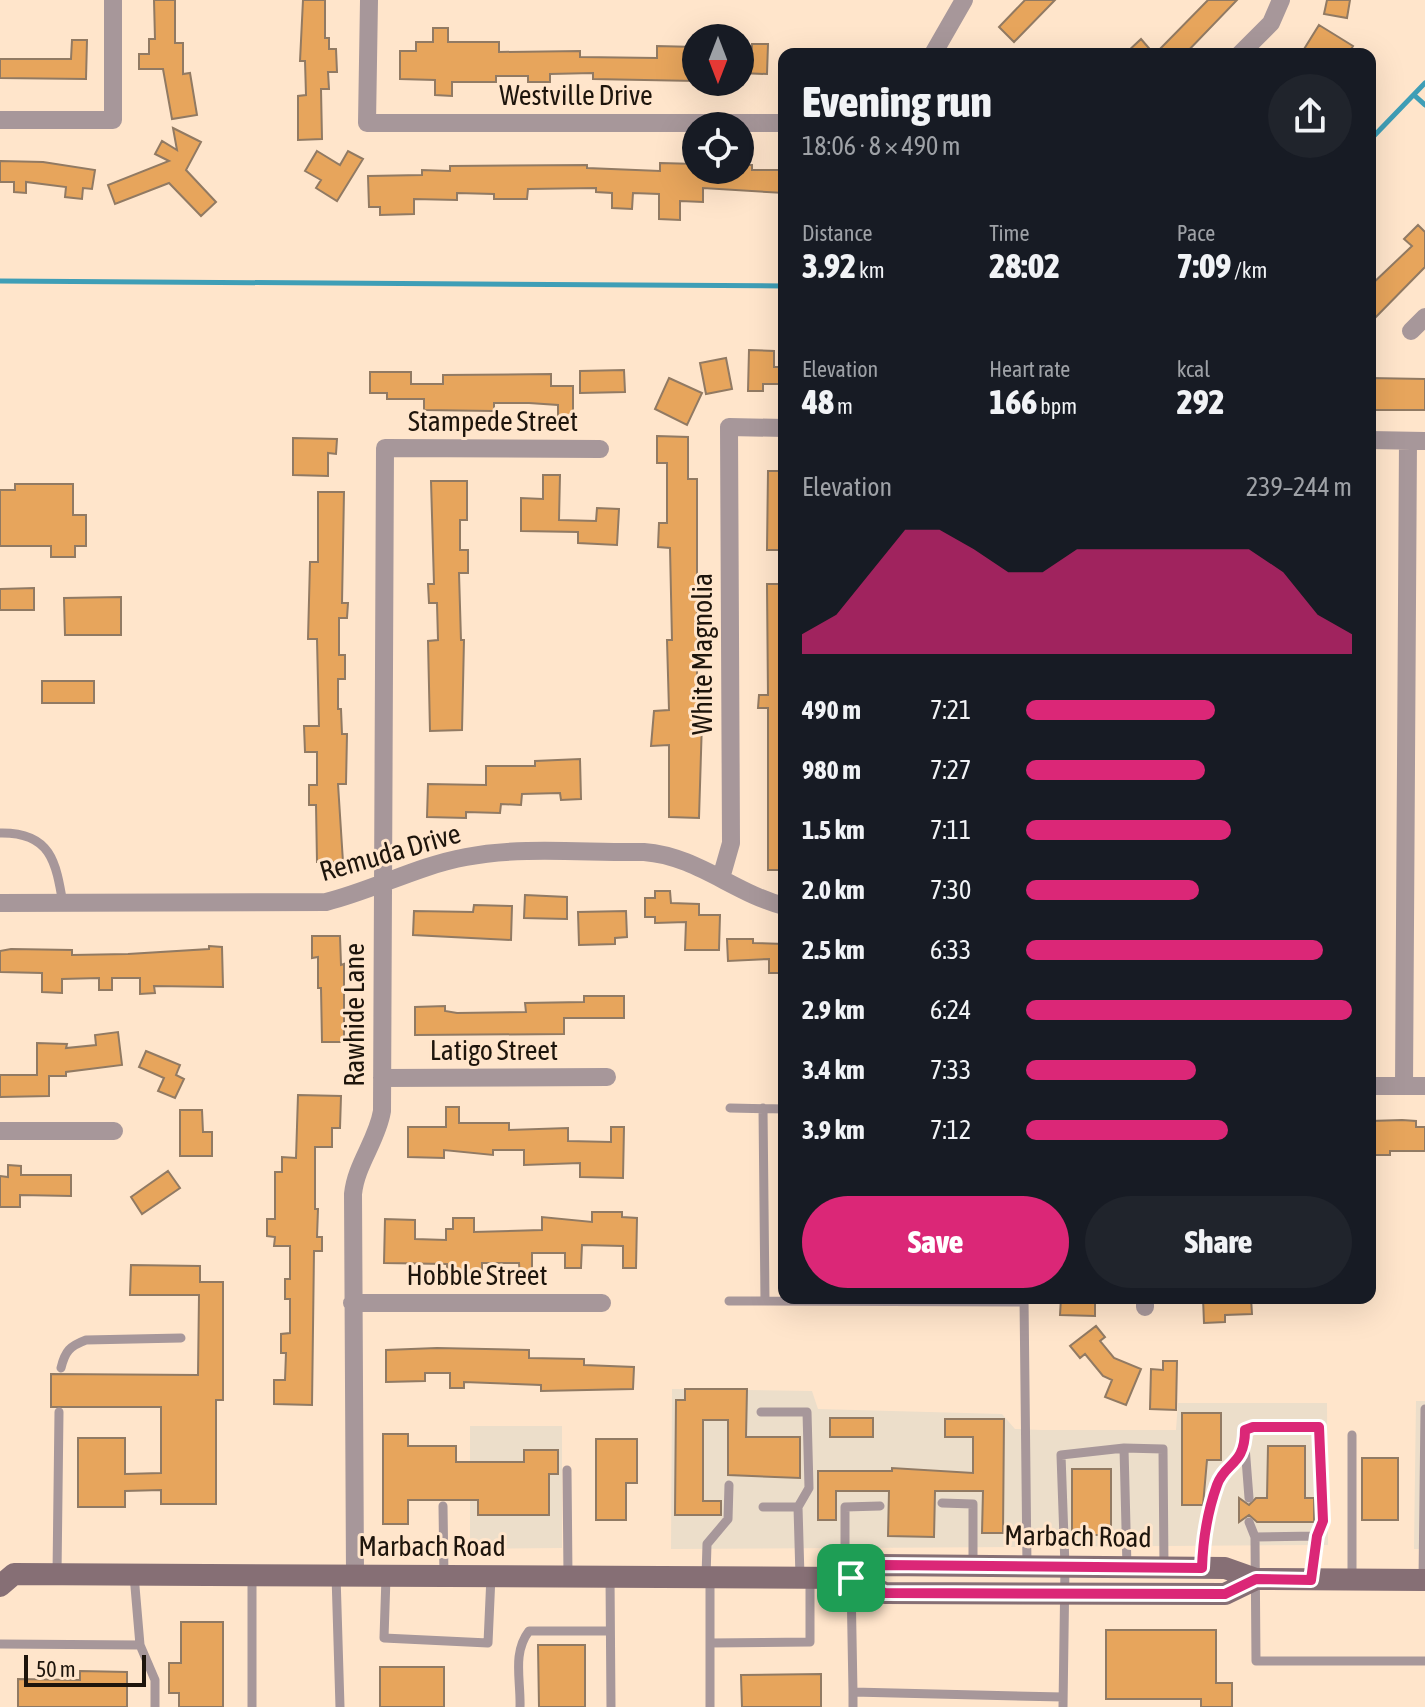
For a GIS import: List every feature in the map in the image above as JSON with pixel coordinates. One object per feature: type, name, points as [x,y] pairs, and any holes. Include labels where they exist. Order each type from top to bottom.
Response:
[{"type":"main road","name":"Marbach Road","points":[[848,1578],[881,1565],[973,1565],[1225,1568],[1256,1579],[1424,1580]]},
{"type":"main road","name":"Marbach Road","points":[[5,1573],[805,1577],[848,1578],[885,1593],[1225,1594],[1256,1579]]},
{"type":"street","points":[[0,120],[113,120],[113,0]]},
{"type":"street","name":"Westville Drive","points":[[369,0],[367,123],[778,123]]},
{"type":"street","points":[[936,48],[964,0]]},
{"type":"street","points":[[1246,48],[1271,23],[1281,0]]},
{"type":"street","points":[[1411,331],[1425,317]]},
{"type":"street","name":"White Magnolia","points":[[721,878],[731,843],[729,427],[778,428]]},
{"type":"street","points":[[1376,440],[1416,441],[1404,1086]]},
{"type":"street","name":"Stampede Street","points":[[385,448],[600,449]]},
{"type":"street","name":"Rawhide Lane","points":[[346,1575],[355,1177],[379,1127],[382,1078],[385,448]]},
{"type":"street","name":"Remuda Drive","points":[[0,903],[326,902],[436,864],[489,853],[666,854],[721,878],[736,888],[778,904]]},
{"type":"street","name":"Latigo Street","points":[[382,1078],[607,1077]]},
{"type":"street","points":[[1376,1086],[1425,1086]]},
{"type":"street","points":[[0,1131],[114,1131]]},
{"type":"street","name":"Hobble Street","points":[[352,1303],[602,1303]]},
{"type":"lane","points":[[0,833],[31,837],[44,846],[53,858],[63,904]]},
{"type":"lane","points":[[730,1108],[778,1109]]},
{"type":"lane","points":[[763,1108],[765,1301]]},
{"type":"lane","points":[[729,1301],[778,1301]]},
{"type":"lane","points":[[1024,1304],[1027,1566]]},
{"type":"lane","points":[[61,1368],[64,1354],[72,1345],[86,1340],[181,1338]]},
{"type":"lane","points":[[1424,1580],[1425,1409]]},
{"type":"lane","points":[[57,1574],[59,1412]]},
{"type":"lane","points":[[710,1643],[810,1642],[798,1507],[809,1488],[807,1412],[761,1412]]},
{"type":"lane","points":[[1249,1498],[1245,1430],[1253,1427],[1319,1427],[1323,1521],[1317,1536],[1311,1580]]},
{"type":"lane","points":[[1352,1435],[1352,1580]]},
{"type":"lane","points":[[1202,1568],[1204,1523],[1217,1482],[1240,1457],[1245,1445]]},
{"type":"lane","points":[[1124,1448],[1127,1567]]},
{"type":"lane","points":[[853,1692],[1063,1702],[1065,1566],[1061,1455],[1124,1448],[1163,1449],[1164,1567]]},
{"type":"lane","points":[[567,1470],[568,1576]]},
{"type":"lane","points":[[710,1707],[707,1544],[728,1519],[729,1485]]},
{"type":"lane","points":[[942,1503],[973,1504],[973,1565]]},
{"type":"lane","points":[[443,1506],[444,1576]]},
{"type":"lane","points":[[853,1707],[845,1507],[880,1506]]},
{"type":"lane","points":[[763,1507],[798,1507]]},
{"type":"lane","points":[[1249,1522],[1255,1537],[1256,1661],[1425,1661]]},
{"type":"lane","points":[[1255,1537],[1317,1536]]},
{"type":"lane","points":[[134,1575],[140,1645],[155,1680],[155,1707]]},
{"type":"lane","points":[[252,1575],[252,1707]]},
{"type":"lane","points":[[340,1707],[346,1575]]},
{"type":"lane","points":[[386,1575],[384,1638],[488,1643],[491,1576]]},
{"type":"lane","points":[[610,1576],[611,1707]]},
{"type":"lane","points":[[520,1707],[519,1653],[521,1642],[529,1631],[610,1631]]},
{"type":"lane","points":[[0,1644],[140,1645]]},
{"type":"shaded area","points":[[672,1389],[812,1391],[818,1409],[1002,1414],[1015,1429],[1041,1430],[1176,1430],[1178,1403],[1327,1403],[1328,1545],[671,1549]]},
{"type":"shaded area","points":[[1416,1401],[1425,1401],[1425,1549],[1414,1549]]},
{"type":"shaded area","points":[[470,1426],[562,1426],[562,1548],[470,1549]]},
{"type":"building","points":[[154,0],[175,0],[175,43],[183,43],[183,74],[190,73],[197,115],[172,119],[163,69],[139,69],[139,54],[149,54],[149,39],[155,39]]},
{"type":"building","points":[[303,0],[325,0],[325,38],[329,38],[329,49],[336,49],[337,72],[328,72],[329,89],[321,89],[322,139],[298,140],[298,96],[306,95],[305,61],[300,61]]},
{"type":"building","points":[[1025,0],[1055,0],[1014,42],[999,27]]},
{"type":"building","points":[[1208,0],[1237,0],[1191,48],[1161,48]]},
{"type":"building","points":[[1327,0],[1350,0],[1347,18],[1324,14]]},
{"type":"building","points":[[1319,25],[1353,46],[1352,48],[1305,48]]},
{"type":"building","points":[[433,28],[448,28],[448,42],[499,42],[499,52],[580,51],[580,57],[657,58],[657,46],[682,47],[682,81],[593,79],[593,73],[550,74],[550,82],[528,82],[528,76],[496,76],[496,82],[452,82],[452,96],[435,95],[435,80],[400,79],[400,51],[416,51],[416,42],[433,42]]},
{"type":"building","points":[[1141,39],[1149,48],[1131,48]]},
{"type":"building","points":[[72,40],[87,40],[86,79],[0,78],[0,59],[71,59]]},
{"type":"building","points":[[754,44],[768,44],[767,74],[754,74]]},
{"type":"building","points":[[173,128],[201,142],[186,170],[216,202],[201,216],[169,183],[115,204],[108,185],[169,161],[155,154],[162,141],[177,150]]},
{"type":"building","points":[[317,151],[340,165],[348,151],[363,159],[337,201],[316,188],[321,180],[305,171]]},
{"type":"building","points":[[0,161],[43,162],[95,170],[92,189],[83,188],[82,199],[65,197],[66,187],[26,182],[26,193],[14,192],[14,182],[0,182]]},
{"type":"building","points":[[660,163],[682,164],[682,184],[754,184],[754,170],[778,170],[778,193],[703,188],[703,202],[680,201],[680,220],[659,219],[659,194],[633,193],[632,209],[612,208],[612,193],[596,192],[596,188],[528,189],[527,199],[494,199],[494,194],[457,193],[457,200],[414,199],[414,214],[380,215],[380,207],[369,207],[368,176],[422,175],[422,170],[450,171],[450,166],[587,165],[587,168],[660,171]]},
{"type":"building","points":[[1418,225],[1425,232],[1425,267],[1376,317],[1376,280],[1412,246],[1404,239]]},
{"type":"building","points":[[749,350],[774,351],[778,384],[763,384],[763,391],[748,391]]},
{"type":"building","points":[[726,358],[732,389],[706,394],[700,363]]},
{"type":"building","points":[[624,370],[625,392],[580,393],[580,371]]},
{"type":"building","points":[[370,372],[411,372],[411,384],[443,384],[443,375],[551,374],[551,386],[573,386],[573,418],[558,418],[558,405],[529,403],[494,403],[494,411],[424,410],[424,399],[387,399],[387,393],[370,393]]},
{"type":"building","points":[[669,378],[702,393],[687,425],[655,409]]},
{"type":"building","points":[[1376,378],[1425,379],[1425,410],[1376,410]]},
{"type":"building","points":[[657,436],[688,437],[688,479],[697,479],[697,721],[702,721],[699,818],[669,817],[669,745],[651,746],[654,711],[669,710],[667,640],[672,640],[670,548],[658,547],[659,523],[667,523],[667,463],[657,463]]},
{"type":"building","points":[[293,438],[337,439],[336,454],[328,453],[328,476],[293,475]]},
{"type":"building","points":[[768,471],[778,471],[778,550],[767,550]]},
{"type":"building","points":[[543,475],[560,475],[559,520],[596,521],[597,508],[619,509],[617,545],[578,543],[578,532],[521,531],[521,498],[543,499]]},
{"type":"building","points":[[431,481],[467,481],[467,520],[460,520],[460,550],[468,550],[468,573],[459,573],[461,640],[464,640],[462,730],[430,731],[428,641],[438,640],[437,603],[429,603],[428,584],[434,584]]},
{"type":"building","points":[[15,484],[73,484],[73,515],[86,515],[86,546],[75,546],[75,557],[51,557],[51,546],[0,546],[0,490],[15,490]]},
{"type":"building","points":[[318,492],[344,492],[342,603],[348,603],[347,618],[339,618],[339,655],[345,655],[345,679],[338,679],[342,734],[347,734],[346,784],[338,784],[343,862],[317,862],[316,805],[309,805],[309,785],[317,785],[317,752],[305,752],[304,726],[319,726],[317,639],[308,639],[310,562],[318,562]]},
{"type":"building","points":[[767,584],[778,584],[778,870],[768,870],[768,708],[758,708],[759,695],[768,695]]},
{"type":"building","points":[[34,588],[34,610],[0,610],[0,589]]},
{"type":"building","points":[[121,597],[121,635],[65,635],[64,598]]},
{"type":"building","points":[[42,681],[94,681],[94,703],[42,703]]},
{"type":"building","points":[[580,759],[581,799],[561,800],[560,793],[522,794],[521,805],[501,804],[500,813],[466,812],[466,818],[427,817],[428,784],[486,785],[486,766],[535,766],[535,761]]},
{"type":"building","points":[[655,891],[670,891],[671,903],[699,904],[699,915],[720,915],[719,950],[685,950],[686,922],[655,923],[655,917],[645,917],[645,898],[655,898]]},
{"type":"building","points":[[525,895],[567,897],[567,919],[524,918]]},
{"type":"building","points":[[474,905],[512,906],[511,940],[413,935],[414,911],[473,912]]},
{"type":"building","points":[[626,911],[627,937],[615,938],[615,944],[579,945],[578,912]]},
{"type":"building","points":[[312,936],[340,936],[341,965],[344,964],[344,1042],[322,1042],[321,988],[318,988],[318,957],[312,958]]},
{"type":"building","points":[[727,939],[753,939],[753,943],[778,944],[778,973],[769,973],[769,959],[728,961]]},
{"type":"building","points":[[209,946],[222,947],[223,987],[154,986],[155,993],[140,994],[140,978],[112,978],[112,990],[99,990],[99,978],[62,979],[62,993],[42,992],[42,973],[0,972],[0,951],[11,949],[72,950],[72,955],[209,949]]},
{"type":"building","points":[[584,996],[624,996],[624,1018],[564,1018],[564,1034],[415,1035],[415,1007],[445,1006],[445,1011],[457,1013],[526,1012],[525,1003],[584,1002]]},
{"type":"building","points":[[118,1032],[122,1065],[66,1072],[66,1076],[49,1076],[49,1096],[0,1097],[0,1075],[37,1075],[37,1043],[67,1044],[66,1048],[96,1045],[95,1035]]},
{"type":"building","points":[[146,1051],[180,1065],[176,1075],[184,1079],[175,1098],[158,1091],[164,1078],[139,1067]]},
{"type":"building","points":[[298,1095],[341,1096],[340,1128],[332,1128],[332,1147],[315,1147],[315,1209],[318,1209],[317,1237],[322,1237],[322,1251],[314,1251],[312,1405],[274,1404],[274,1380],[285,1380],[286,1353],[281,1353],[281,1334],[290,1333],[290,1299],[285,1299],[285,1279],[290,1279],[290,1246],[274,1246],[275,1237],[267,1236],[267,1219],[275,1219],[275,1172],[282,1172],[282,1157],[296,1158]]},
{"type":"building","points":[[446,1107],[459,1107],[459,1123],[509,1123],[509,1130],[568,1128],[568,1141],[611,1142],[611,1127],[624,1127],[623,1178],[580,1177],[580,1163],[524,1165],[524,1150],[493,1150],[493,1155],[444,1150],[444,1158],[408,1157],[408,1127],[446,1127]]},
{"type":"building","points":[[180,1110],[202,1110],[203,1132],[212,1132],[212,1156],[180,1156]]},
{"type":"building","points":[[1376,1121],[1416,1121],[1416,1127],[1425,1127],[1425,1151],[1390,1151],[1390,1155],[1376,1155]]},
{"type":"building","points":[[8,1165],[21,1166],[21,1175],[71,1175],[71,1196],[20,1195],[20,1207],[0,1207],[0,1176],[8,1177]]},
{"type":"building","points":[[168,1171],[180,1188],[142,1214],[131,1197]]},
{"type":"building","points":[[592,1212],[622,1212],[622,1217],[637,1218],[636,1268],[623,1268],[623,1246],[582,1245],[581,1268],[565,1268],[565,1253],[532,1253],[532,1278],[520,1278],[519,1263],[482,1263],[482,1277],[468,1277],[468,1270],[447,1270],[447,1264],[384,1263],[385,1219],[415,1220],[415,1239],[446,1240],[446,1229],[453,1229],[453,1218],[474,1218],[474,1232],[542,1230],[542,1217],[592,1222]]},
{"type":"building","points":[[131,1265],[200,1266],[200,1282],[223,1282],[223,1400],[216,1400],[216,1504],[161,1504],[161,1490],[125,1491],[125,1507],[78,1507],[78,1438],[125,1438],[125,1474],[161,1473],[161,1407],[51,1407],[51,1374],[198,1375],[199,1295],[130,1295]]},
{"type":"building","points":[[1061,1304],[1095,1304],[1095,1316],[1060,1315]]},
{"type":"building","points":[[1203,1304],[1251,1304],[1252,1314],[1225,1315],[1225,1322],[1204,1323]]},
{"type":"building","points":[[1096,1326],[1105,1337],[1100,1341],[1114,1358],[1141,1369],[1126,1405],[1105,1397],[1112,1380],[1103,1376],[1085,1354],[1080,1358],[1070,1346]]},
{"type":"building","points":[[386,1350],[529,1350],[529,1358],[584,1359],[584,1365],[634,1367],[633,1389],[541,1391],[541,1385],[464,1382],[464,1388],[450,1388],[450,1373],[425,1373],[425,1381],[386,1382]]},
{"type":"building","points":[[1163,1361],[1177,1361],[1176,1410],[1150,1409],[1151,1369],[1163,1370]]},
{"type":"building","points":[[685,1389],[747,1389],[746,1437],[800,1437],[800,1478],[728,1475],[728,1420],[703,1420],[703,1501],[721,1501],[721,1515],[675,1515],[676,1400],[685,1400]]},
{"type":"building","points":[[1182,1413],[1221,1413],[1221,1460],[1207,1460],[1203,1505],[1182,1505]]},
{"type":"building","points":[[830,1418],[873,1418],[873,1437],[830,1437]]},
{"type":"building","points":[[945,1419],[1004,1419],[1003,1533],[982,1533],[983,1491],[935,1491],[934,1537],[888,1536],[889,1491],[836,1491],[836,1520],[818,1520],[818,1471],[892,1471],[892,1468],[973,1473],[973,1437],[945,1437]]},
{"type":"building","points":[[383,1434],[408,1434],[408,1446],[456,1446],[456,1462],[524,1462],[524,1450],[558,1450],[558,1474],[549,1474],[549,1515],[478,1515],[478,1500],[408,1500],[408,1524],[383,1524]]},
{"type":"building","points":[[596,1439],[637,1439],[637,1483],[626,1483],[626,1520],[596,1520]]},
{"type":"building","points":[[1268,1446],[1305,1446],[1305,1498],[1314,1498],[1314,1522],[1257,1522],[1249,1515],[1239,1522],[1239,1498],[1249,1505],[1256,1498],[1267,1498]]},
{"type":"building","points":[[1362,1458],[1398,1458],[1398,1520],[1362,1520]]},
{"type":"building","points":[[1072,1469],[1111,1469],[1111,1535],[1072,1535]]},
{"type":"building","points":[[181,1622],[223,1622],[223,1707],[179,1707],[179,1693],[169,1693],[169,1663],[181,1663]]},
{"type":"building","points":[[1106,1630],[1216,1630],[1216,1683],[1232,1683],[1232,1707],[1201,1707],[1201,1699],[1106,1699]]},
{"type":"building","points":[[538,1645],[585,1645],[585,1707],[539,1707]]},
{"type":"building","points":[[380,1667],[444,1667],[444,1707],[380,1707]]},
{"type":"building","points":[[80,1671],[127,1672],[127,1707],[18,1707],[18,1679],[80,1680]]},
{"type":"building","points":[[821,1674],[821,1707],[742,1707],[741,1675]]},
{"type":"waterway","points":[[1376,134],[1425,83]]},
{"type":"waterway","points":[[1414,95],[1425,105]]},
{"type":"waterway","points":[[0,281],[778,286]]},
{"type":"route","points":[[1253,1427],[1319,1427],[1319,1488],[1323,1521],[1317,1536],[1311,1580],[1256,1579],[1225,1594],[885,1593],[851,1578],[881,1565],[1202,1568],[1204,1523],[1217,1482],[1240,1457],[1245,1445],[1245,1430],[1253,1427]]}]
